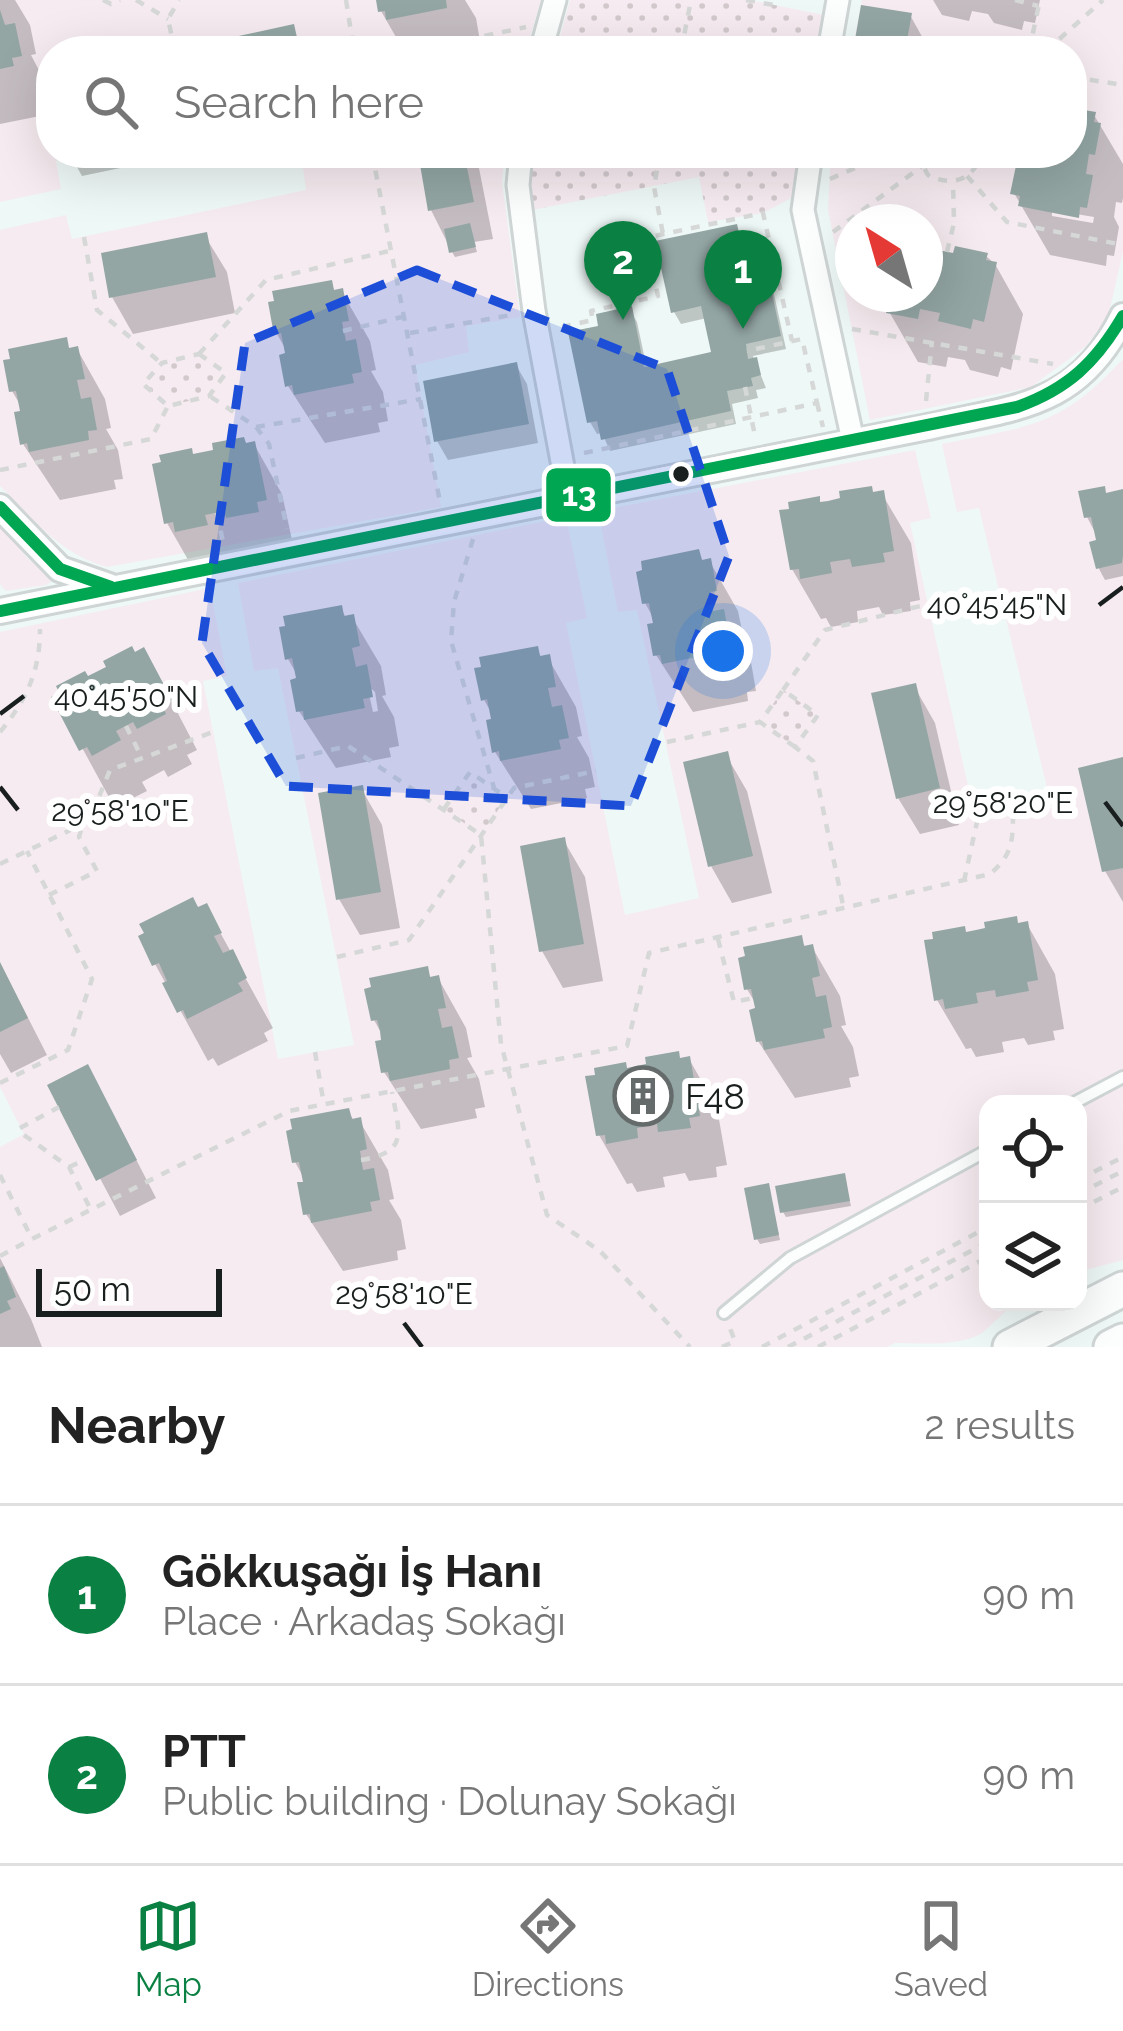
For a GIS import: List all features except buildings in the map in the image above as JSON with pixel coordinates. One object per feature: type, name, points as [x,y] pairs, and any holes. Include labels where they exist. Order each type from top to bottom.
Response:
[{"type":"highway","points":[[1010,1347],[1123,1289]]},
{"type":"highway","points":[[1112,1347],[1123,1341]]},
{"type":"street","points":[[546,36],[555,0]]},
{"type":"street","points":[[832,36],[838,0]]},
{"type":"street","points":[[520,168],[536,321],[569,499]]},
{"type":"street","points":[[809,168],[803,210],[854,441]]},
{"type":"street","points":[[0,611],[1041,401],[1088,369],[1123,316]]},
{"type":"street","points":[[0,507],[60,569],[111,587]]},
{"type":"lane","points":[[1087,1096],[1123,1077]]},
{"type":"lane","points":[[724,1313],[790,1258],[979,1155]]},
{"type":"path","points":[[103,0],[111,4],[120,0]]},
{"type":"path","points":[[136,0],[168,19]]},
{"type":"path","points":[[172,36],[168,19],[179,0]]},
{"type":"path","points":[[346,0],[352,36]]},
{"type":"path","points":[[684,36],[691,0]]},
{"type":"path","points":[[746,0],[778,6]]},
{"type":"path","points":[[1016,0],[1039,3],[1032,36]]},
{"type":"path","points":[[1063,36],[1103,0]]},
{"type":"path","points":[[486,36],[549,23]]},
{"type":"path","points":[[1087,79],[1123,85]]},
{"type":"path","points":[[375,168],[441,507]]},
{"type":"path","points":[[657,168],[654,188],[663,234]]},
{"type":"path","points":[[830,179],[855,168]]},
{"type":"path","points":[[833,232],[920,168]]},
{"type":"path","points":[[922,168],[939,181],[953,182],[976,168]]},
{"type":"path","points":[[967,176],[1007,222],[1123,245]]},
{"type":"path","points":[[947,252],[954,223],[953,182]]},
{"type":"path","points":[[408,334],[593,320],[591,311],[663,295],[645,238],[763,214],[792,341]]},
{"type":"path","points":[[84,237],[97,310],[162,363]]},
{"type":"path","points":[[168,406],[143,384],[162,363],[199,355],[266,280],[389,251]]},
{"type":"path","points":[[343,331],[404,317]]},
{"type":"path","points":[[852,328],[1064,366]]},
{"type":"path","points":[[747,351],[802,339],[823,429]]},
{"type":"path","points":[[925,410],[932,341]]},
{"type":"path","points":[[0,470],[151,439],[168,406],[209,396],[226,373],[199,355]]},
{"type":"path","points":[[745,388],[757,442]]},
{"type":"path","points":[[209,396],[256,427],[269,444],[288,534]]},
{"type":"path","points":[[256,427],[421,398]]},
{"type":"path","points":[[583,453],[817,403]]},
{"type":"path","points":[[217,512],[224,546]]},
{"type":"path","points":[[474,536],[454,602],[451,641],[494,788]]},
{"type":"path","points":[[667,742],[760,722],[825,630],[928,604]]},
{"type":"path","points":[[0,732],[31,686],[40,662],[40,623]]},
{"type":"path","points":[[783,690],[818,715],[795,747]]},
{"type":"path","points":[[760,722],[813,761],[843,905]]},
{"type":"path","points":[[125,726],[142,758]]},
{"type":"path","points":[[0,865],[88,821],[110,770],[213,732]]},
{"type":"path","points":[[296,758],[348,746],[481,835],[506,1071],[547,1214],[600,1251],[691,1347]]},
{"type":"path","points":[[337,957],[409,940],[514,788],[596,771]]},
{"type":"path","points":[[444,809],[470,772],[507,797]]},
{"type":"path","points":[[0,1256],[290,1111],[627,1046],[649,953],[990,874],[1008,858],[1013,816]]},
{"type":"path","points":[[963,882],[976,822]]},
{"type":"path","points":[[49,895],[97,871],[79,837],[83,823]]},
{"type":"path","points":[[0,1083],[68,1050],[92,979],[27,851]]},
{"type":"path","points":[[54,904],[60,890]]},
{"type":"path","points":[[718,938],[734,1002],[753,998]]},
{"type":"path","points":[[316,1052],[324,1105]]},
{"type":"path","points":[[361,1160],[387,1156],[396,1145],[399,1133],[392,1093]]},
{"type":"path","points":[[58,1107],[22,1131],[69,1168],[91,1210]]},
{"type":"path","points":[[1087,1175],[1123,1157]]},
{"type":"path","points":[[69,1168],[85,1160]]},
{"type":"path","points":[[1087,1189],[1123,1171]]},
{"type":"path","points":[[0,1175],[32,1239]]},
{"type":"path","points":[[1087,1205],[1123,1187]]},
{"type":"path","points":[[762,1347],[979,1232]]},
{"type":"path","points":[[788,1347],[979,1247]]},
{"type":"path","points":[[818,1347],[979,1262]]},
{"type":"path","points":[[722,1347],[735,1341],[724,1313]]},
{"type":"highlighted area","points":[[417,270],[667,369],[729,556],[631,806],[286,786],[202,643],[245,343]]},
{"type":"shaded area","points":[[0,0],[541,0],[530,36],[36,36],[36,168],[57,168],[61,189],[0,202]]},
{"type":"shaded area","points":[[570,0],[750,0],[834,17],[831,36],[560,36]]},
{"type":"shaded area","points":[[862,0],[1123,0],[1123,252],[1108,317],[1085,347],[1031,387],[870,420],[848,312],[943,312],[943,204],[835,204],[835,245],[828,210],[830,168],[1087,168],[1087,36],[855,36]]},
{"type":"shaded area","points":[[303,168],[503,168],[520,317],[466,326],[469,352],[415,365],[441,507],[107,567],[75,554],[0,486],[0,230],[66,215],[72,239],[306,190]]},
{"type":"shaded area","points":[[530,168],[808,168],[803,192],[763,213],[708,222],[699,177],[532,210]]},
{"type":"shaded area","points":[[199,354],[226,373],[209,396],[168,406],[143,384],[162,363]]},
{"type":"shaded area","points":[[1123,359],[1123,1260],[1087,1270],[1087,1095],[979,1095],[979,1311],[1007,1311],[982,1333],[962,1340],[887,1347],[0,1347],[0,1147],[24,1134],[0,1087],[0,632],[210,588],[227,676],[203,681],[278,1059],[354,1045],[278,668],[254,671],[238,583],[566,517],[587,618],[566,623],[625,915],[699,898],[637,610],[618,612],[598,511],[915,450],[931,518],[910,523],[976,822],[1052,808],[979,508],[957,512],[942,444],[1042,421],[1100,382]]},
{"type":"shaded area","points":[[0,522],[27,558],[55,579],[46,585],[6,591],[0,584]]},
{"type":"shaded area","points":[[783,690],[818,715],[795,747],[760,722]]},
{"type":"shaded area","points":[[470,772],[507,797],[481,835],[444,809]]},
{"type":"transit line","name":"13","points":[[0,611],[1017,407],[1051,392],[1079,372],[1123,316]]},
{"type":"transit line","name":"13","points":[[0,507],[60,569],[111,587]]},
{"type":"place","name":"PTT","points":[[623,320]]},
{"type":"place","name":"Gökkuşağı İş Hanı","points":[[743,329]]},
{"type":"place","name":"F48","points":[[643,1096]]}]
